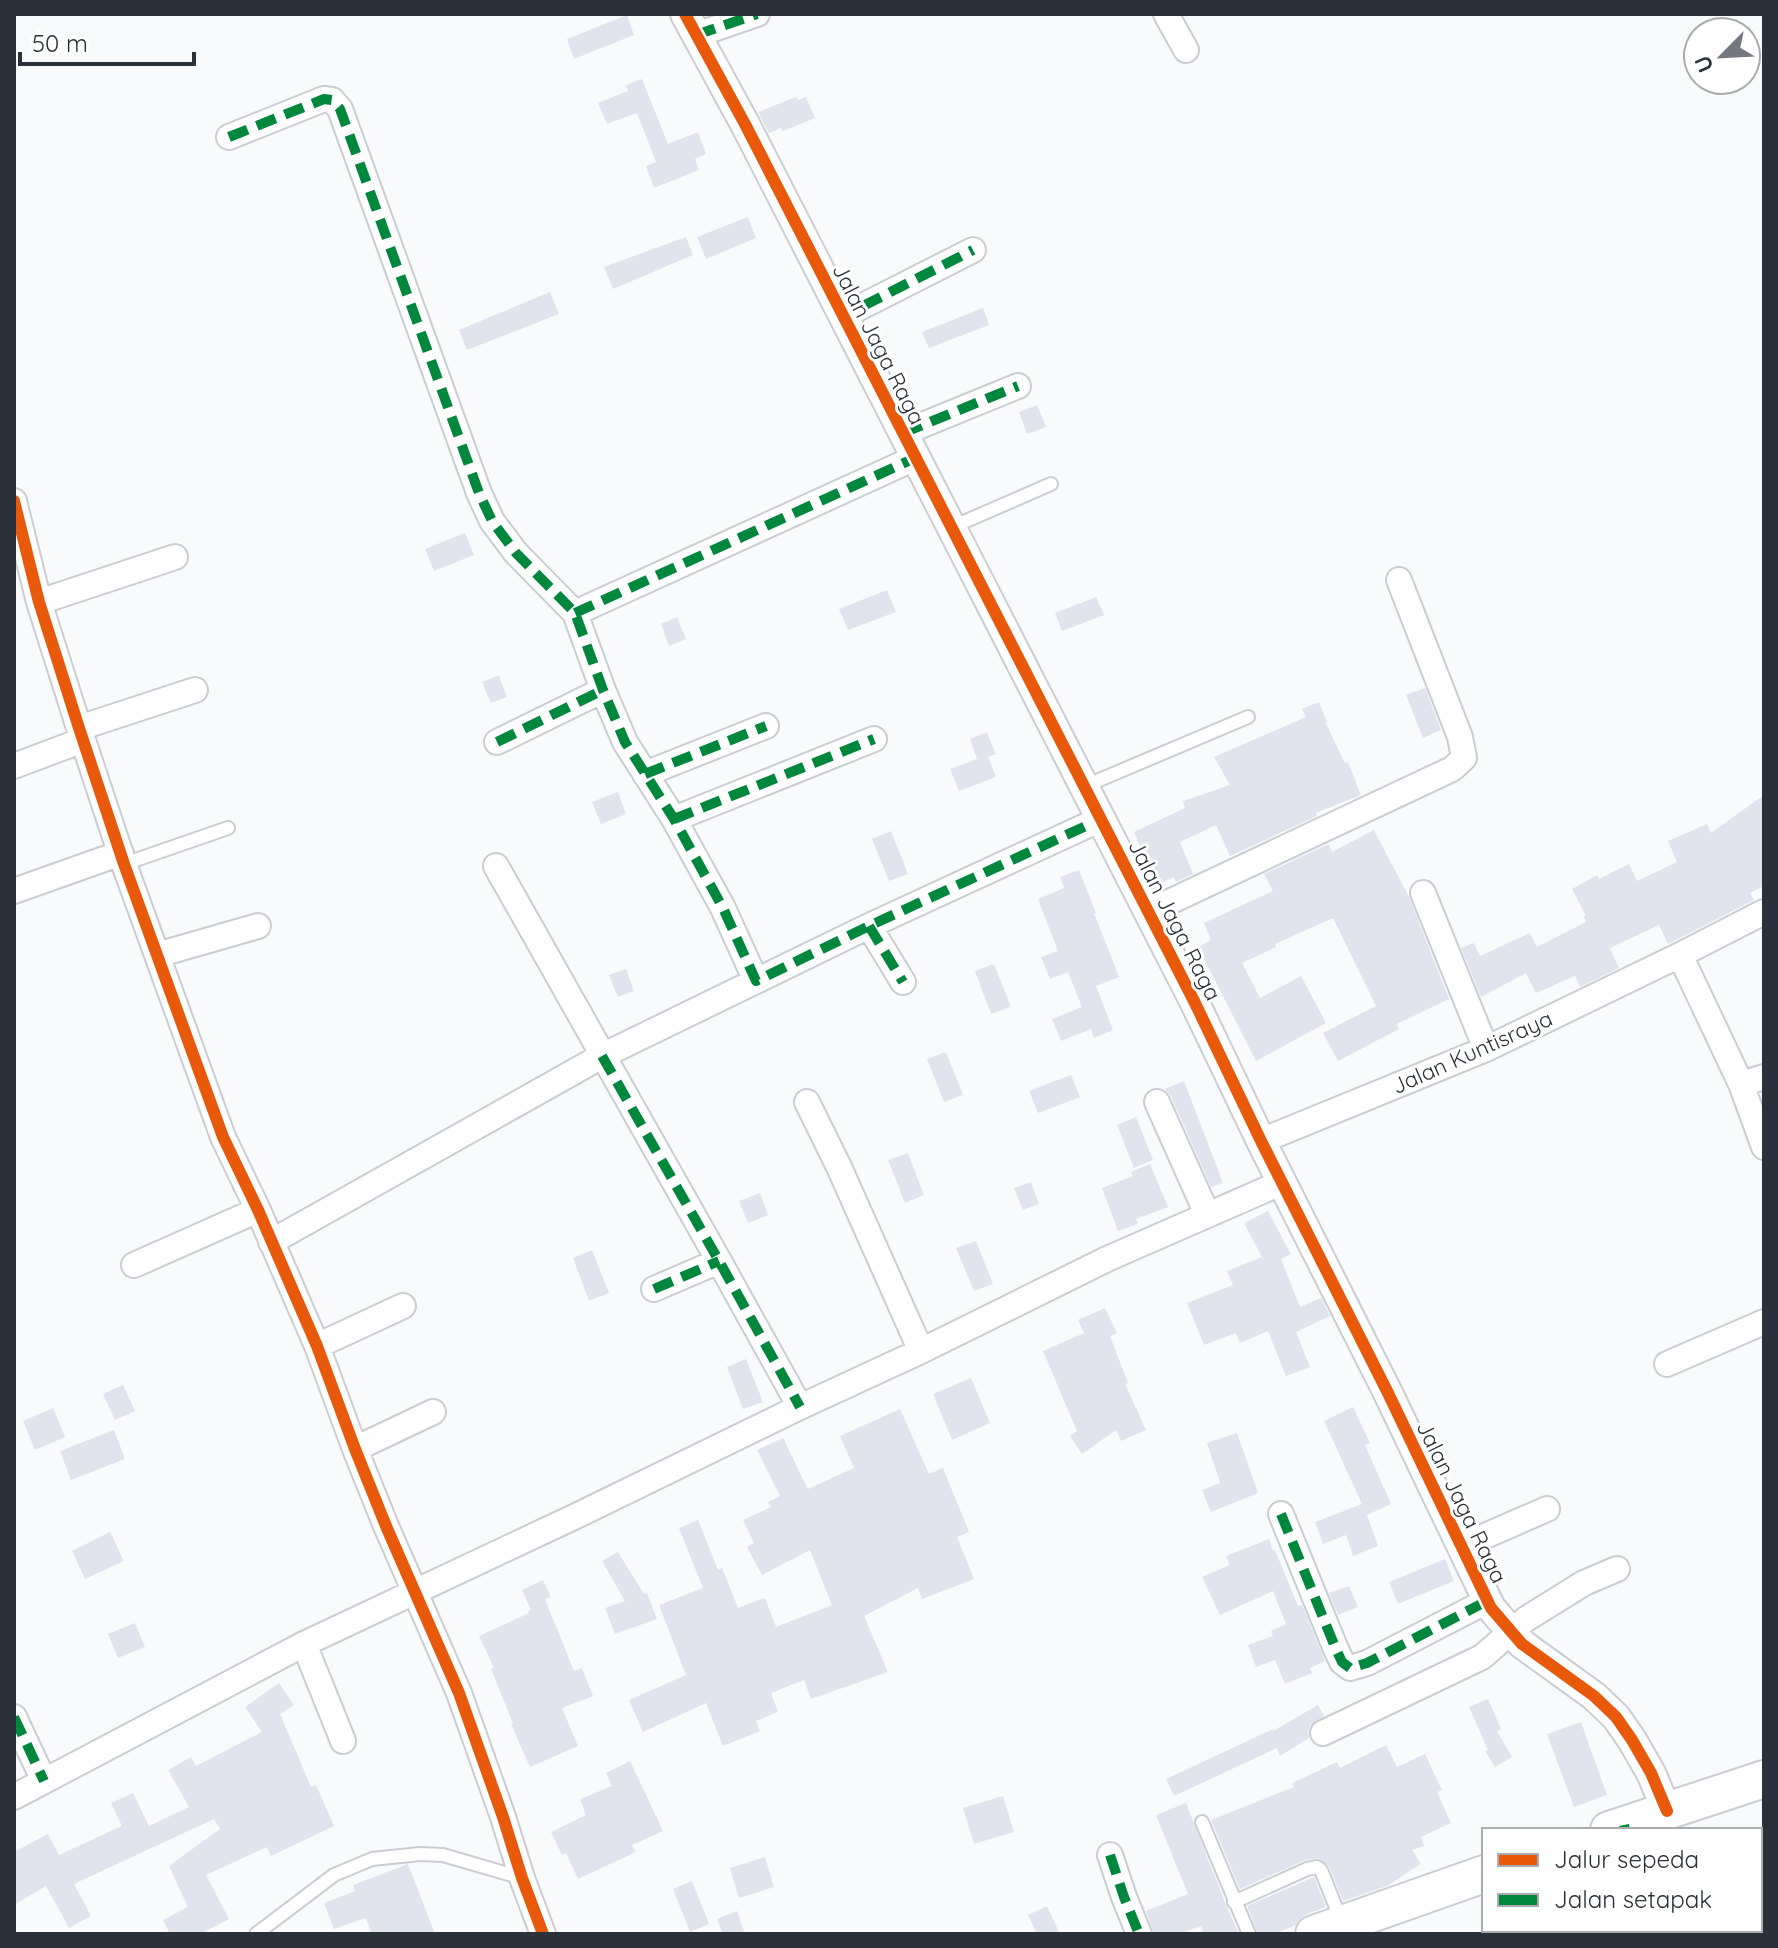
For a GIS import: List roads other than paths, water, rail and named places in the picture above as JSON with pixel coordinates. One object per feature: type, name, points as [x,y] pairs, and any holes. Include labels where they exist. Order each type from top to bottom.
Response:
[{"type":"main road","points":[[1619,1828],[1764,1779]]},
{"type":"main road","points":[[1328,1929],[1482,1875]]},
{"type":"street","points":[[691,25],[757,14]]},
{"type":"street","points":[[1166,14],[1186,50]]},
{"type":"street","name":"Jalan Jaga Raga","points":[[691,25],[746,126],[1085,786],[1498,1616],[1522,1644],[1594,1696],[1616,1717],[1651,1773],[1667,1811]]},
{"type":"street","points":[[229,137],[324,99],[332,100],[340,109],[479,493],[492,521],[516,553],[575,613],[625,742],[674,819],[723,908],[756,981]]},
{"type":"street","points":[[843,316],[973,250]]},
{"type":"street","points":[[575,613],[909,445],[1018,386]]},
{"type":"street","points":[[14,501],[39,602],[81,734],[122,858],[223,1137],[317,1346],[355,1449],[459,1693],[543,1934]]},
{"type":"street","points":[[39,602],[175,557]]},
{"type":"street","points":[[1148,912],[1452,769],[1464,758],[1460,737],[1399,580]]},
{"type":"street","points":[[14,766],[81,734],[195,690]]},
{"type":"street","points":[[497,742],[603,690]]},
{"type":"street","points":[[645,774],[766,726]]},
{"type":"street","points":[[674,819],[874,739]]},
{"type":"street","points":[[271,1242],[602,1056],[869,926],[1101,819]]},
{"type":"street","points":[[14,891],[122,858]]},
{"type":"street","points":[[496,866],[800,1407]]},
{"type":"street","points":[[1423,893],[1486,1049]]},
{"type":"street","name":"Jalan Kuntisraya","points":[[1261,1141],[1486,1049],[1764,912]]},
{"type":"street","points":[[157,955],[258,926]]},
{"type":"street","points":[[869,926],[903,982]]},
{"type":"street","points":[[1680,955],[1752,1081],[1764,1147]]},
{"type":"street","points":[[807,1102],[921,1351]]},
{"type":"street","points":[[1157,1102],[1207,1214]]},
{"type":"street","points":[[14,1797],[304,1644],[921,1351],[1107,1259],[1283,1182]]},
{"type":"street","points":[[134,1265],[258,1210]]},
{"type":"street","points":[[654,1289],[719,1261]]},
{"type":"street","points":[[317,1346],[403,1306]]},
{"type":"street","points":[[1667,1364],[1764,1322]]},
{"type":"street","points":[[355,1449],[433,1412]]},
{"type":"street","points":[[1462,1546],[1547,1509]]},
{"type":"street","points":[[1281,1514],[1335,1647],[1342,1662],[1350,1668],[1498,1616],[1526,1619],[1584,1583],[1617,1569]]},
{"type":"street","points":[[1323,1733],[1482,1657],[1498,1616]]},
{"type":"street","points":[[304,1644],[343,1741]]},
{"type":"street","points":[[14,1717],[44,1781]]},
{"type":"street","points":[[1110,1855],[1139,1934]]},
{"type":"lane","points":[[950,528],[1051,484]]},
{"type":"lane","points":[[1085,786],[1248,717]]},
{"type":"lane","points":[[122,858],[228,828]]},
{"type":"lane","points":[[1202,1822],[1249,1934]]},
{"type":"lane","points":[[256,1934],[334,1875],[372,1859],[443,1855],[522,1878]]},
{"type":"lane","points":[[1234,1902],[1317,1867],[1321,1870],[1328,1929]]}]
